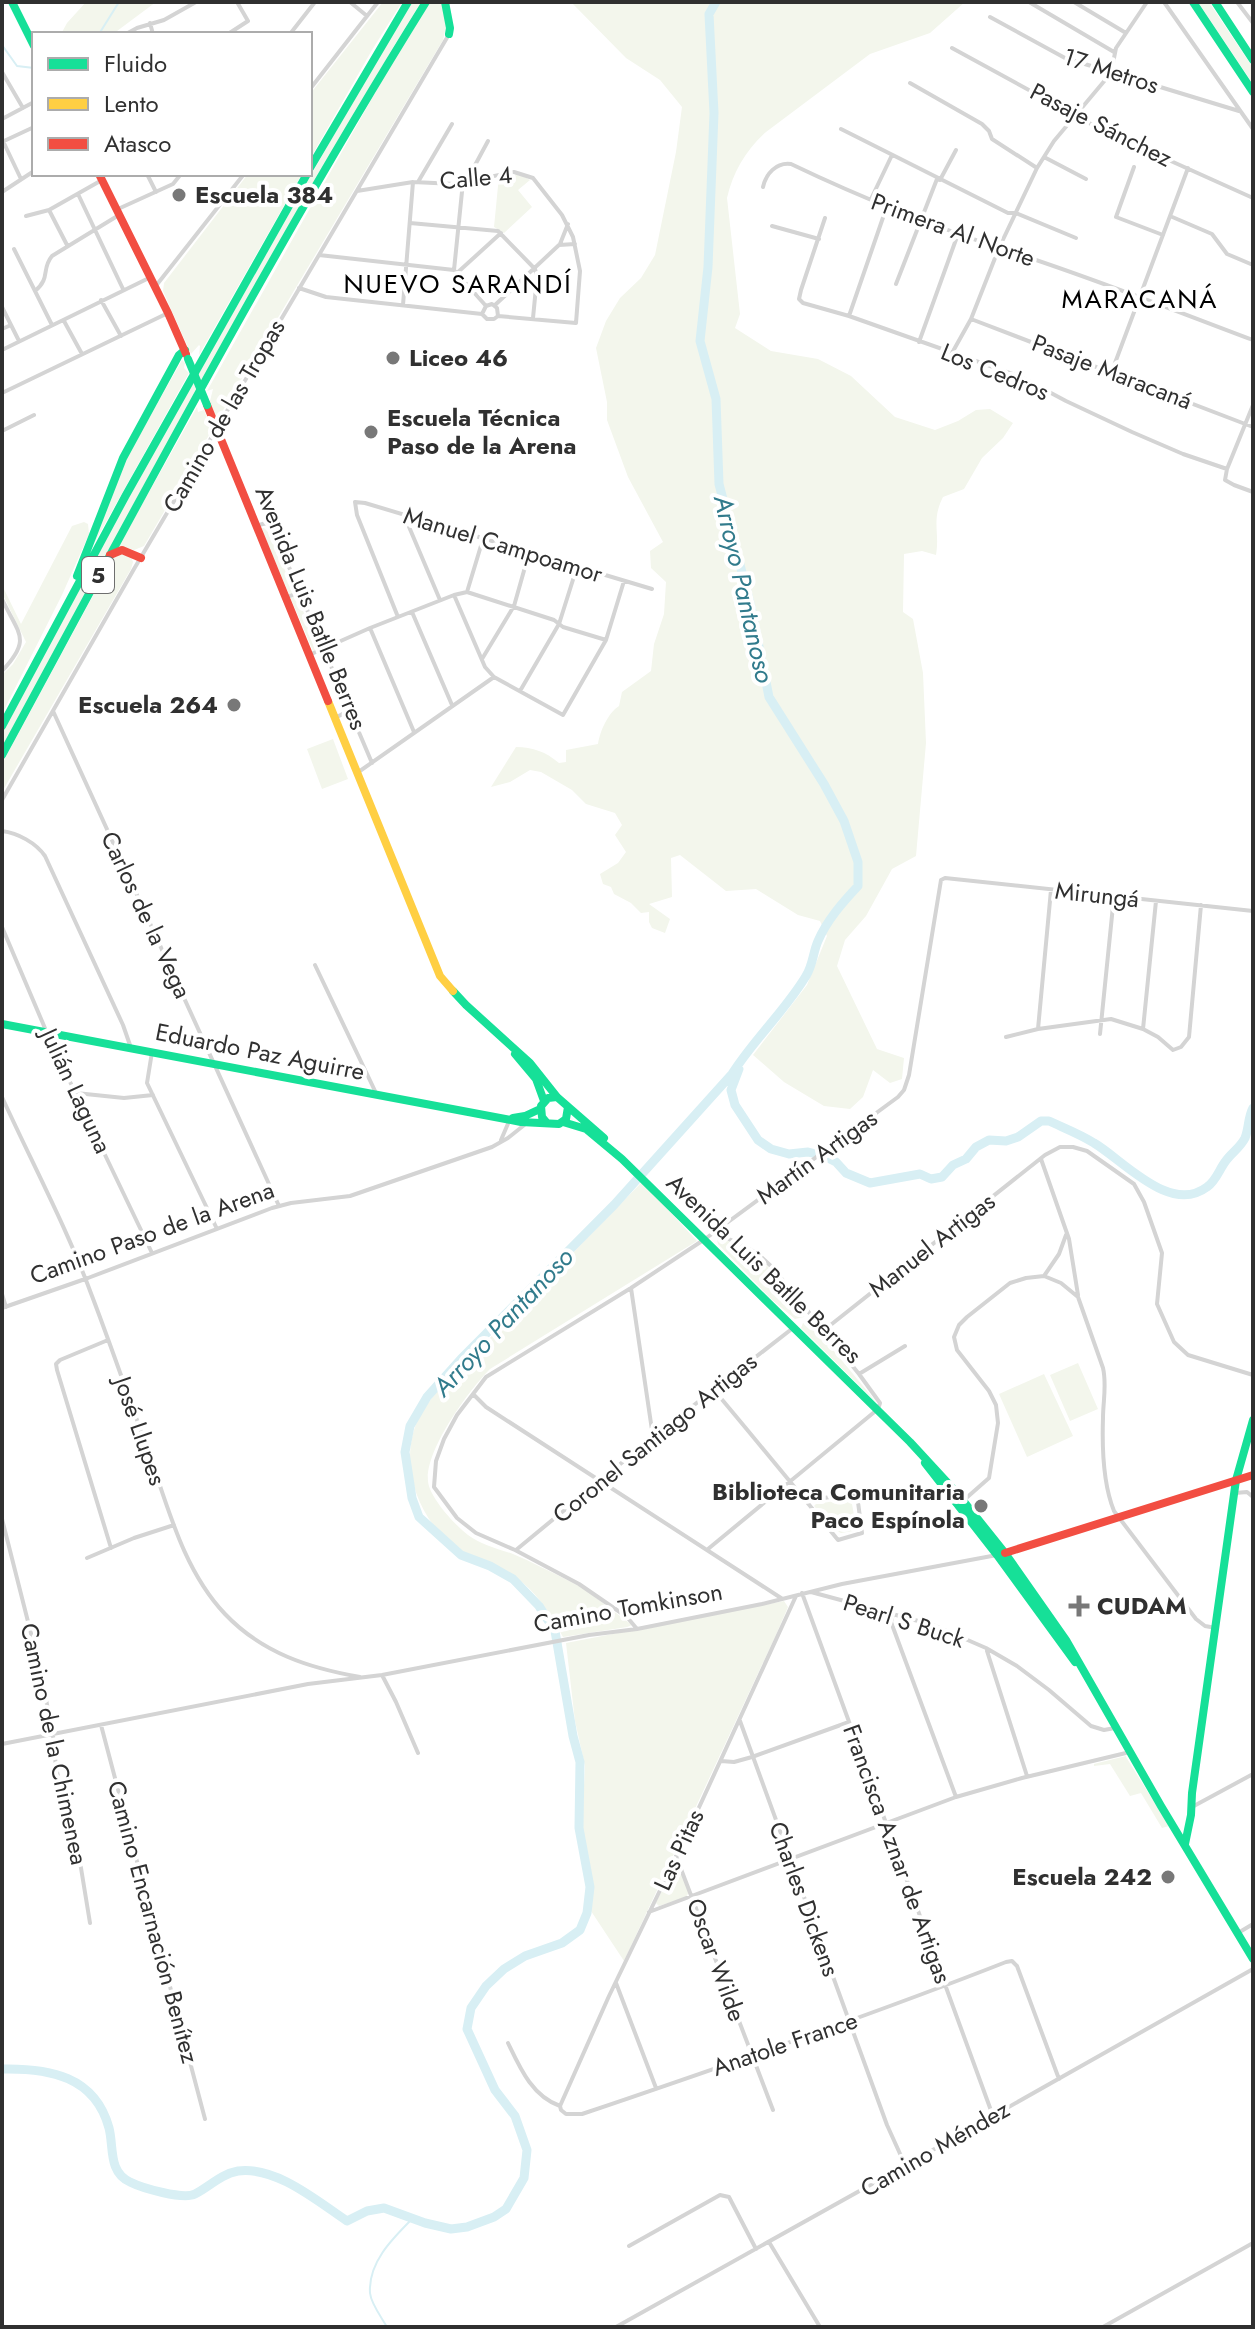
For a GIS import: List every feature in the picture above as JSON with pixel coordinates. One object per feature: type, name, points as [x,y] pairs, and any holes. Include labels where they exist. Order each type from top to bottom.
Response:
[{"type":"main road","points":[[12,2],[32,42]]},
{"type":"main road","points":[[312,165],[408,2]]},
{"type":"main road","name":"5","points":[[2,755],[107,558],[363,103],[426,2]]},
{"type":"main road","points":[[445,2],[449,34]]},
{"type":"main road","points":[[1193,2],[1253,92]]},
{"type":"main road","points":[[1215,2],[1253,60]]},
{"type":"main road","name":"5","points":[[2,726],[126,495],[306,176]]},
{"type":"main road","name":"Avenida Luis Batlle Berres","points":[[100,177],[187,355],[440,976],[466,1005],[530,1063],[557,1097]]},
{"type":"main road","points":[[66,605],[123,458],[179,355],[187,355]]},
{"type":"main road","points":[[107,558],[122,550],[141,558]]},
{"type":"main road","name":"Eduardo Paz Aguirre","points":[[2,1024],[510,1119]]},
{"type":"main road","name":"Avenida Luis Batlle Berres","points":[[505,1042],[536,1079],[542,1105]]},
{"type":"main road","points":[[510,1119],[550,1124],[563,1122],[568,1115],[568,1107],[557,1097],[525,1120]]},
{"type":"main road","points":[[542,1105],[542,1117],[550,1124]]},
{"type":"main road","name":"Avenida Luis Batlle Berres","points":[[568,1107],[598,1132],[903,1435],[1001,1554],[1089,1681]]},
{"type":"main road","name":"Avenida Luis Batlle Berres","points":[[563,1122],[586,1129],[625,1161]]},
{"type":"main road","points":[[1176,1831],[1187,1822],[1190,1808],[1236,1480],[1253,1420]]},
{"type":"main road","name":"Camino Tomkinson","points":[[1001,1554],[1253,1475]]},
{"type":"main road","name":"Avenida Luis Batlle Berres","points":[[960,1502],[972,1524],[1029,1586],[1066,1640],[1253,1959]]},
{"type":"main road","points":[[1185,1844],[1190,1808]]},
{"type":"street","points":[[130,32],[173,16],[196,2]]},
{"type":"street","points":[[231,32],[248,21],[237,2]]},
{"type":"street","points":[[292,32],[315,2]]},
{"type":"street","points":[[350,2],[367,16]]},
{"type":"street","points":[[312,86],[378,2]]},
{"type":"street","points":[[1029,2],[1114,52]]},
{"type":"street","points":[[1074,2],[1126,33]]},
{"type":"street","points":[[952,353],[971,319],[999,248],[1037,168],[1054,141],[1111,73],[1114,52],[1147,2]]},
{"type":"street","points":[[1164,2],[1253,129]]},
{"type":"street","points":[[1237,2],[1253,23]]},
{"type":"street","name":"17 Metros","points":[[990,17],[1065,58],[1239,111]]},
{"type":"street","points":[[150,23],[152,32]]},
{"type":"street","name":"Camino de las Tropas","points":[[2,800],[449,34]]},
{"type":"street","name":"Pasaje Sánchez","points":[[952,48],[1119,138],[1253,198]]},
{"type":"street","points":[[2,72],[23,108]]},
{"type":"street","points":[[910,83],[987,127],[992,139],[1037,168]]},
{"type":"street","points":[[2,119],[32,103]]},
{"type":"street","points":[[403,305],[415,182],[452,124]]},
{"type":"street","points":[[21,179],[2,140],[32,128]]},
{"type":"street","points":[[841,129],[1008,213],[1016,213],[1076,238]]},
{"type":"street","points":[[455,271],[465,181],[488,141]]},
{"type":"street","points":[[896,284],[921,219],[956,150]]},
{"type":"street","points":[[871,199],[892,155]]},
{"type":"street","points":[[1044,157],[1086,179]]},
{"type":"street","name":"Primera Al Norte","points":[[763,187],[771,171],[782,164],[791,164],[958,234],[1253,340]]},
{"type":"street","points":[[1134,167],[1116,217],[1163,235]]},
{"type":"street","points":[[1112,372],[1188,168]]},
{"type":"street","points":[[2,192],[32,172]]},
{"type":"street","name":"Calle 4","points":[[357,191],[415,182],[455,184],[514,172],[533,178],[568,224],[580,271],[576,323],[533,318]]},
{"type":"street","points":[[148,176],[156,192]]},
{"type":"street","points":[[35,291],[45,282],[48,262],[67,245],[118,212],[176,182],[180,176]]},
{"type":"street","points":[[155,287],[242,176]]},
{"type":"street","points":[[26,216],[49,210],[100,177]]},
{"type":"street","points":[[78,194],[123,289]]},
{"type":"street","points":[[849,316],[887,206]]},
{"type":"street","points":[[49,210],[67,245]]},
{"type":"street","points":[[1170,216],[1212,234],[1227,254],[1253,265]]},
{"type":"street","points":[[772,226],[819,239],[825,218]]},
{"type":"street","points":[[299,288],[326,297],[482,314],[491,320],[498,316],[533,318],[535,269],[496,229],[410,223]]},
{"type":"street","points":[[486,306],[495,305],[559,245],[568,224]]},
{"type":"street","points":[[455,271],[501,233]]},
{"type":"street","points":[[919,342],[958,234]]},
{"type":"street","name":"Los Cedros","points":[[819,239],[801,290],[799,299],[803,303],[849,316],[1021,377],[1132,432],[1227,469]]},
{"type":"street","points":[[559,245],[575,244]]},
{"type":"street","points":[[14,249],[52,325]]},
{"type":"street","points":[[319,255],[455,271],[486,306]]},
{"type":"street","points":[[2,350],[151,277]]},
{"type":"street","points":[[101,300],[121,336]]},
{"type":"street","points":[[495,305],[498,316]]},
{"type":"street","points":[[482,314],[486,306]]},
{"type":"street","points":[[2,307],[19,341]]},
{"type":"street","points":[[2,393],[168,313]]},
{"type":"street","name":"Pasaje Maracaná","points":[[971,319],[1253,427]]},
{"type":"street","points":[[63,320],[82,354]]},
{"type":"street","points":[[2,329],[11,325]]},
{"type":"street","points":[[1253,405],[1225,480],[1253,492]]},
{"type":"street","points":[[2,431],[34,415]]},
{"type":"street","name":"Manuel Campoamor","points":[[398,617],[355,502],[652,589]]},
{"type":"street","points":[[404,515],[440,600]]},
{"type":"street","points":[[256,526],[266,523],[272,527],[372,763]]},
{"type":"street","points":[[467,592],[483,539]]},
{"type":"street","points":[[482,659],[514,606],[529,553]]},
{"type":"street","points":[[520,691],[559,624],[577,567]]},
{"type":"street","points":[[454,595],[488,671],[563,715],[606,640],[624,581]]},
{"type":"street","points":[[285,598],[300,592]]},
{"type":"street","points":[[309,655],[440,600],[467,592],[606,640]]},
{"type":"street","points":[[2,599],[21,640],[17,652],[2,671]]},
{"type":"street","points":[[412,612],[452,705]]},
{"type":"street","points":[[370,628],[414,732]]},
{"type":"street","points":[[357,773],[494,677]]},
{"type":"street","points":[[335,718],[350,710]]},
{"type":"street","name":"Carlos de la Vega","points":[[53,711],[279,1206]]},
{"type":"street","points":[[2,831],[21,836],[45,856],[131,1048]]},
{"type":"street","name":"Mirungá","points":[[941,880],[1253,911]]},
{"type":"street","name":"Martín Artigas","points":[[637,1629],[627,1617],[579,1584],[468,1527],[448,1508],[434,1487],[440,1446],[457,1415],[486,1377],[705,1239],[893,1102],[906,1085],[941,880]]},
{"type":"street","points":[[1038,1029],[1051,890]]},
{"type":"street","points":[[1100,1034],[1114,896]]},
{"type":"street","points":[[1143,1029],[1156,901]]},
{"type":"street","points":[[1006,1037],[1038,1029],[1111,1019],[1143,1029],[1173,1050],[1181,1047],[1189,1037],[1201,905]]},
{"type":"street","name":"Julián Laguna","points":[[2,927],[75,1093],[152,1253]]},
{"type":"street","points":[[315,965],[377,1094]]},
{"type":"street","points":[[152,1051],[146,1081],[217,1229]]},
{"type":"street","points":[[75,1093],[124,1098],[153,1095]]},
{"type":"street","name":"José Llupes","points":[[2,1097],[86,1279],[174,1525],[203,1587],[240,1628],[274,1651],[291,1660],[366,1678]]},
{"type":"street","points":[[500,1142],[510,1119]]},
{"type":"street","name":"Camino Paso de la Arena","points":[[4,1308],[279,1206],[350,1196],[500,1142],[525,1120]]},
{"type":"street","points":[[1216,1628],[1205,1626],[1196,1619],[1112,1506],[1105,1467],[1105,1376],[1078,1297],[1067,1233],[1041,1159],[1060,1147],[1073,1147],[1087,1151],[1128,1179],[1141,1194],[1162,1253],[1158,1308],[1174,1342],[1188,1355],[1253,1375]]},
{"type":"street","name":"Manuel Artigas","points":[[823,1331],[1041,1159]]},
{"type":"street","name":"Avenida Luis Batlle Berres","points":[[715,1232],[746,1246],[765,1260],[878,1399],[878,1409]]},
{"type":"street","points":[[1044,1276],[1062,1248],[1067,1233]]},
{"type":"street","points":[[960,1502],[989,1478],[998,1415],[993,1398],[957,1350],[956,1332],[967,1317],[1019,1279],[1044,1276],[1061,1283],[1078,1297]]},
{"type":"street","points":[[631,1288],[653,1437]]},
{"type":"street","points":[[2,1294],[4,1308]]},
{"type":"street","name":"Coronel Santiago Artigas","points":[[515,1550],[653,1437],[795,1327]]},
{"type":"street","points":[[108,1339],[56,1364],[111,1548]]},
{"type":"street","points":[[859,1374],[905,1346]]},
{"type":"street","points":[[714,1390],[790,1481],[805,1501],[838,1540],[862,1533],[858,1502],[854,1496],[849,1494],[805,1501]]},
{"type":"street","points":[[473,1394],[486,1407],[782,1598]]},
{"type":"street","points":[[708,1549],[878,1409]]},
{"type":"street","points":[[1235,1493],[1247,1492],[1253,1497]]},
{"type":"street","name":"Camino de la Chimenea","points":[[2,1519],[40,1669],[56,1768],[78,1854],[90,1923]]},
{"type":"street","points":[[87,1558],[174,1525]]},
{"type":"street","name":"Camino Tomkinson","points":[[2,1744],[308,1684],[366,1678],[544,1643],[637,1629],[1001,1554]]},
{"type":"street","name":"Pearl S Buck","points":[[810,1592],[933,1625],[986,1648],[1017,1666],[1091,1726],[1104,1730],[1115,1728]]},
{"type":"street","name":"Las Pitas","points":[[560,2106],[800,1594]]},
{"type":"street","name":"Francisca Aznar de Artigas","points":[[800,1594],[993,2116]]},
{"type":"street","points":[[893,1614],[891,1622],[956,1797]]},
{"type":"street","points":[[986,1648],[1028,1777]]},
{"type":"street","points":[[382,1675],[418,1753]]},
{"type":"street","name":"Charles Dickens","points":[[740,1721],[887,2125],[906,2167]]},
{"type":"street","points":[[721,1761],[734,1762],[752,1757],[849,1722]]},
{"type":"street","name":"Camino Encarnación Benítez","points":[[101,1725],[205,2119]]},
{"type":"street","points":[[649,1912],[956,1797],[1130,1752]]},
{"type":"street","points":[[1190,1808],[1253,1774]]},
{"type":"street","name":"Oscar Wilde","points":[[676,1856],[773,2110]]},
{"type":"street","points":[[1238,1933],[1253,1924]]},
{"type":"street","name":"Anatole France","points":[[560,2106],[563,2113],[577,2115],[751,2057],[1012,1961],[1017,1966],[1059,2079]]},
{"type":"street","name":"Camino Méndez","points":[[616,2327],[906,2167],[1253,1969]]},
{"type":"street","points":[[616,1983],[656,2088]]},
{"type":"street","points":[[508,2043],[531,2085],[543,2097],[560,2106]]},
{"type":"street","points":[[629,2246],[720,2195],[729,2197],[756,2249]]},
{"type":"street","points":[[769,2242],[820,2327]]},
{"type":"street","points":[[1103,2327],[1253,2243]]},
{"type":"shaded area","points":[[86,2],[156,2],[116,32],[62,32]]},
{"type":"shaded area","points":[[383,2],[402,2],[312,155],[312,91]]},
{"type":"shaded area","points":[[412,2],[421,2],[157,461],[2,749],[2,733],[130,494]]},
{"type":"shaded area","points":[[429,2],[442,2],[447,22],[443,40],[216,418],[210,401],[213,389],[207,391]]},
{"type":"shaded area","points":[[571,2],[965,2],[930,33],[870,54],[766,132],[741,162],[727,198],[740,314],[735,328],[771,351],[818,359],[851,376],[895,417],[935,430],[976,410],[990,409],[1013,423],[1003,438],[982,458],[964,489],[943,497],[937,520],[936,555],[922,551],[904,554],[903,612],[913,619],[923,673],[926,743],[916,856],[892,869],[866,916],[845,940],[837,966],[877,1049],[904,1058],[902,1079],[890,1083],[873,1070],[863,1097],[850,1109],[824,1106],[784,1082],[753,1055],[807,985],[827,936],[820,921],[798,915],[756,889],[726,891],[680,855],[671,858],[672,897],[649,904],[670,919],[665,933],[652,928],[649,912],[641,913],[631,903],[614,894],[611,887],[603,884],[600,874],[618,863],[626,852],[615,835],[622,825],[615,813],[586,804],[572,790],[541,772],[530,770],[510,782],[491,787],[516,747],[539,751],[559,763],[566,762],[566,750],[598,744],[605,723],[619,706],[622,692],[651,671],[654,644],[664,614],[666,582],[651,568],[650,551],[663,542],[628,477],[607,420],[607,402],[596,348],[606,321],[620,298],[641,278],[655,255],[682,107],[660,80],[626,58]]},
{"type":"shaded area","points":[[1198,2],[1209,2],[1253,68],[1253,84]]},
{"type":"shaded area","points":[[512,174],[530,180],[518,190],[532,207],[504,233],[494,227],[499,176]]},
{"type":"shaded area","points":[[246,176],[301,176],[199,355],[199,345],[191,354],[163,291],[164,283]]},
{"type":"shaded area","points":[[182,360],[189,373],[92,547],[125,461]]},
{"type":"shaded area","points":[[197,407],[198,412],[204,410],[212,430],[144,546],[134,550],[125,547],[117,549]]},
{"type":"shaded area","points":[[84,522],[88,524],[89,534],[2,714],[2,675],[13,664],[26,642],[2,593],[2,585],[21,624],[72,526]]},
{"type":"shaded area","points":[[261,528],[268,532],[319,647],[313,651]]},
{"type":"shaded area","points":[[120,552],[131,557],[131,569],[2,792],[2,764],[114,557]]},
{"type":"shaded area","points":[[333,739],[348,779],[322,789],[307,749]]},
{"type":"shaded area","points":[[642,1182],[697,1241],[490,1369],[450,1421],[433,1453],[429,1468],[429,1488],[433,1495],[468,1535],[583,1588],[632,1625],[563,1637],[540,1601],[523,1583],[460,1551],[439,1533],[420,1503],[414,1486],[410,1451],[419,1417],[437,1392]]},
{"type":"shaded area","points":[[721,1237],[755,1254],[765,1263],[805,1314],[804,1317],[795,1319],[771,1299],[718,1244],[717,1240]]},
{"type":"shaded area","points":[[803,1323],[815,1328],[877,1403],[801,1328]]},
{"type":"shaded area","points":[[1078,1363],[1098,1409],[1070,1421],[1050,1375]]},
{"type":"shaded area","points":[[1044,1374],[1073,1436],[1027,1457],[999,1394]]},
{"type":"shaded area","points":[[848,1499],[852,1504],[856,1526],[853,1531],[837,1531],[814,1506],[816,1504]]},
{"type":"shaded area","points":[[784,1601],[788,1607],[775,1637],[624,1961],[591,1911],[582,1826],[585,1766],[575,1721],[566,1643]]},
{"type":"shaded area","points":[[1126,1756],[1169,1826],[1162,1828],[1141,1793],[1130,1796],[1110,1764],[1094,1766]]},
{"type":"shaded area","points":[[676,1862],[689,1892],[686,1897],[659,1906],[656,1903]]},
{"type":"waterway","points":[[100,32],[119,2]]},
{"type":"waterway","name":"Arroyo Pantanoso","points":[[2,2069],[37,2070],[81,2086],[102,2110],[109,2128],[115,2166],[123,2178],[181,2196],[195,2194],[232,2173],[252,2171],[281,2179],[347,2221],[367,2211],[384,2208],[451,2229],[467,2227],[506,2209],[524,2178],[527,2150],[515,2116],[495,2090],[467,2029],[471,2008],[486,1986],[504,1969],[525,1956],[562,1943],[580,1930],[587,1913],[590,1887],[579,1828],[580,1762],[555,1631],[539,1606],[513,1579],[461,1555],[419,1517],[412,1498],[405,1452],[410,1426],[427,1397],[461,1359],[614,1205],[732,1074],[798,989],[826,926],[858,886],[858,862],[844,821],[769,697],[751,607],[719,484],[716,399],[700,341],[708,267],[714,113],[709,14],[716,2]]},
{"type":"waterway","points":[[2,45],[17,66],[32,68]]},
{"type":"waterway","points":[[739,1069],[731,1090],[735,1105],[758,1140],[771,1149],[789,1154],[808,1152],[824,1156],[836,1162],[846,1173],[870,1183],[920,1174],[931,1179],[942,1177],[953,1165],[966,1159],[976,1147],[989,1140],[1006,1141],[1018,1137],[1041,1121],[1049,1121],[1089,1140],[1163,1190],[1193,1194],[1210,1185],[1243,1142],[1253,1108]]},
{"type":"waterway","points":[[387,2327],[372,2302],[370,2282],[383,2251],[413,2218]]},
{"type":"traffic: fast","points":[[12,2],[32,42]]},
{"type":"traffic: fast","points":[[312,165],[408,2]]},
{"type":"traffic: fast","points":[[2,755],[261,281],[426,2]]},
{"type":"traffic: fast","points":[[445,2],[449,34]]},
{"type":"traffic: fast","points":[[1193,2],[1253,92]]},
{"type":"traffic: fast","points":[[1215,2],[1253,60]]},
{"type":"traffic: fast","points":[[2,726],[126,495],[306,176]]},
{"type":"traffic: fast","points":[[77,576],[123,458],[179,355],[185,350]]},
{"type":"traffic: fast","points":[[188,359],[207,405]]},
{"type":"traffic: fast","points":[[453,991],[530,1063],[557,1097],[604,1138]]},
{"type":"traffic: fast","points":[[2,1024],[521,1122],[559,1124],[566,1119],[568,1107]]},
{"type":"traffic: fast","points":[[515,1054],[536,1079],[544,1101]]},
{"type":"traffic: fast","points":[[547,1123],[542,1117],[541,1106],[548,1098],[557,1097]]},
{"type":"traffic: fast","points":[[513,1118],[540,1109]]},
{"type":"traffic: fast","points":[[563,1122],[586,1129],[622,1159],[910,1442],[957,1493],[1005,1553],[1066,1640],[1253,1959]]},
{"type":"traffic: fast","points":[[1185,1844],[1236,1480],[1253,1420]]},
{"type":"traffic: fast","points":[[925,1463],[1075,1662]]},
{"type":"traffic: slow","points":[[328,701],[440,976],[453,991]]},
{"type":"traffic: jam","points":[[100,176],[186,354]]},
{"type":"traffic: jam","points":[[207,405],[328,701]]},
{"type":"traffic: jam","points":[[110,555],[122,550],[141,558]]},
{"type":"traffic: jam","points":[[1005,1553],[1253,1475]]},
{"type":"place","name":"Escuela 384","points":[[179,195]]},
{"type":"place","name":"Liceo 46","points":[[393,358]]},
{"type":"place","name":"Escuela Técnica Paso de la Arena","points":[[371,432]]},
{"type":"place","name":"Escuela 264","points":[[234,705]]},
{"type":"place","name":"Biblioteca Comunitaria Paco Espínola","points":[[981,1506]]},
{"type":"place","name":"CUDAM","points":[[1079,1606]]},
{"type":"place","name":"Escuela 242","points":[[1168,1877]]},
{"type":"district","name":"NUEVO SARANDÍ","points":[[458,284]]},
{"type":"district","name":"MARACANÁ","points":[[1140,299]]}]
